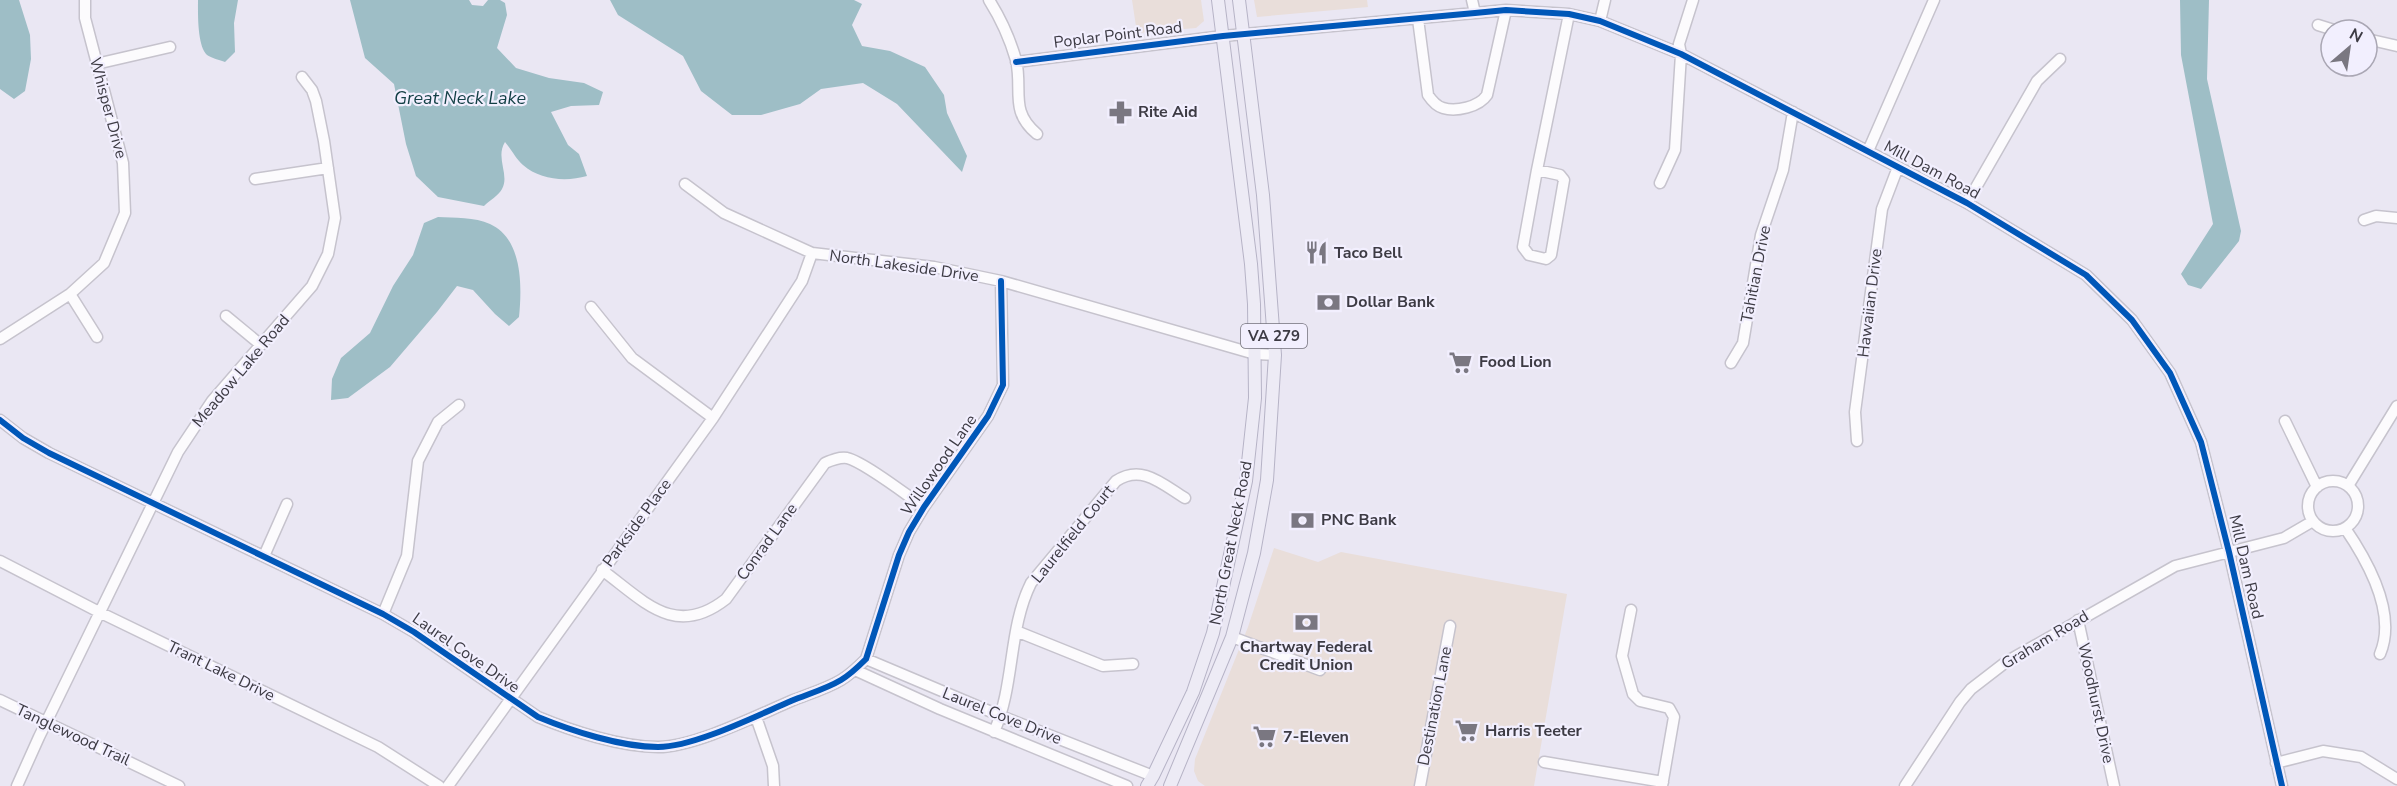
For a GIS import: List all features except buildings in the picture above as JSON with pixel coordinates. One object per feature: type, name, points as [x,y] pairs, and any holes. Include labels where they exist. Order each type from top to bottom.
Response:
[{"type":"main road","name":"North Great Neck Road","points":[[1150,781],[1193,692],[1213,633],[1246,481],[1255,398],[1251,264],[1218,0]]},
{"type":"main road","name":"North Great Neck Road","points":[[1173,785],[1232,638],[1254,553],[1267,480],[1275,355],[1263,195],[1239,0]]},
{"type":"main road","points":[[1150,781],[1173,785]]},
{"type":"street","name":"Whisper Drive","points":[[0,339],[70,294],[104,263],[125,213],[123,163],[85,18],[85,0]]},
{"type":"street","points":[[989,0],[1002,22],[1016,62],[1020,114],[1029,128],[1037,134]]},
{"type":"street","points":[[1472,0],[1475,13]]},
{"type":"street","points":[[1600,21],[1605,0]]},
{"type":"street","points":[[1660,183],[1675,150],[1681,54],[1679,44],[1693,0]]},
{"type":"street","points":[[1868,151],[1935,0]]},
{"type":"street","points":[[1418,19],[1428,95],[1435,104],[1444,109],[1474,106],[1482,102],[1486,95],[1506,10]]},
{"type":"street","name":"Mill Dam Road","points":[[1223,36],[1506,10],[1569,14],[1600,21],[1681,54],[1868,151],[1967,203],[2086,275],[2132,320],[2170,373],[2201,442],[2229,552],[2282,786]]},
{"type":"street","points":[[1537,170],[1560,174],[1564,180],[1551,255],[1546,259],[1529,255],[1523,247],[1537,170],[1569,14]]},
{"type":"street","name":"Poplar Point Road","points":[[1016,62],[1223,36]]},
{"type":"street","points":[[2379,42],[2397,46]]},
{"type":"street","points":[[96,64],[170,46]]},
{"type":"street","points":[[1967,203],[2037,81],[2060,59]]},
{"type":"street","name":"Meadow Lake Road","points":[[17,786],[153,502],[191,430],[212,401],[312,286],[328,254],[335,218],[328,168],[316,101],[302,77]]},
{"type":"street","name":"Tahitian Drive","points":[[1731,363],[1743,343],[1761,235],[1783,170],[1793,112]]},
{"type":"street","name":"Hawaiian Drive","points":[[1857,441],[1855,412],[1882,209],[1898,167]]},
{"type":"street","points":[[255,179],[328,168]]},
{"type":"street","name":"North Lakeside Drive","points":[[685,184],[724,213],[812,253],[934,267],[1001,281],[1255,354],[1275,355]]},
{"type":"street","points":[[2364,220],[2376,216],[2397,218]]},
{"type":"street","name":"Parkside Place","points":[[448,786],[713,418],[802,281],[812,253]]},
{"type":"street","name":"Willowood Lane","points":[[866,659],[899,555],[924,507],[988,416],[1003,385],[1001,281]]},
{"type":"street","points":[[70,294],[97,338]]},
{"type":"street","points":[[591,308],[632,358],[713,418]]},
{"type":"street","points":[[226,316],[261,345]]},
{"type":"street","points":[[383,614],[407,556],[418,461],[438,422],[459,405]]},
{"type":"street","points":[[2348,486],[2397,406]]},
{"type":"street","name":"Laurel Cove Drive","points":[[0,420],[22,438],[49,453],[383,614],[414,632],[531,714],[556,725],[606,738],[656,747],[684,744],[756,717],[840,681],[866,659],[1150,781]]},
{"type":"street","points":[[2285,421],[2317,487]]},
{"type":"street","name":"Conrad Lane","points":[[602,570],[668,615],[682,617],[699,615],[713,609],[726,599],[825,463],[834,459],[847,458],[860,464],[924,507]]},
{"type":"street","name":"Laurelfield Court","points":[[994,732],[1001,716],[1016,631],[1025,595],[1031,583],[1116,481],[1126,475],[1136,472],[1146,475],[1185,498]]},
{"type":"street","points":[[2336,481],[2348,486],[2354,491],[2358,505],[2355,518],[2345,528],[2331,531],[2318,526],[2308,509],[2308,503],[2317,487],[2323,483],[2336,481]]},
{"type":"street","points":[[264,556],[287,504]]},
{"type":"street","name":"Graham Road","points":[[1905,786],[1960,702],[1971,689],[2006,662],[2175,566],[2284,538],[2313,521]]},
{"type":"street","points":[[2345,528],[2390,602],[2393,614],[2392,635],[2380,654]]},
{"type":"street","name":"Trant Lake Drive","points":[[0,561],[101,613],[378,747],[439,786]]},
{"type":"street","points":[[1544,762],[1663,784],[1674,717],[1669,708],[1640,701],[1633,694],[1622,656],[1631,610]]},
{"type":"street","name":"Woodhurst Drive","points":[[2078,620],[2114,786]]},
{"type":"street","name":"Destination Lane","points":[[1420,786],[1450,626]]},
{"type":"street","points":[[1016,631],[1103,666],[1133,664]]},
{"type":"street","points":[[1232,638],[1320,670]]},
{"type":"street","name":"Laurel Cove Drive","points":[[855,670],[994,732],[1127,786]]},
{"type":"street","name":"Tanglewood Trail","points":[[0,700],[178,786]]},
{"type":"street","points":[[756,717],[769,750],[774,786]]},
{"type":"street","points":[[2276,763],[2323,752],[2361,758],[2397,779]]},
{"type":"shaded area","points":[[1132,0],[1201,0],[1204,21],[1196,28],[1137,33]]},
{"type":"shaded area","points":[[1254,0],[1367,0],[1368,7],[1257,17]]},
{"type":"shaded area","points":[[1274,548],[1318,562],[1341,552],[1567,594],[1534,786],[1205,786],[1198,781],[1194,771],[1195,759],[1248,627]]},
{"type":"water","points":[[0,0],[19,0],[30,35],[31,59],[25,91],[14,99],[0,89]]},
{"type":"water","points":[[198,0],[238,0],[234,23],[235,52],[225,62],[207,55],[204,51],[199,29]]},
{"type":"water","name":"Great Neck Lake","points":[[350,0],[469,0],[472,5],[483,6],[488,0],[500,0],[505,3],[507,15],[497,48],[516,68],[549,78],[584,83],[603,92],[599,105],[571,106],[551,112],[568,145],[579,154],[587,176],[562,179],[537,174],[520,163],[505,142],[501,154],[504,184],[499,193],[484,206],[438,197],[416,176],[406,144],[394,84],[365,58]]},
{"type":"water","points":[[610,0],[854,0],[862,4],[852,25],[862,46],[890,51],[925,67],[944,95],[947,113],[967,156],[962,172],[897,104],[863,83],[821,89],[800,104],[761,115],[732,115],[701,91],[683,56],[618,15]]},
{"type":"water","points":[[2180,0],[2209,0],[2207,79],[2241,231],[2239,241],[2201,289],[2188,285],[2181,274],[2213,224],[2181,55]]},
{"type":"water","points":[[438,217],[478,220],[501,231],[509,241],[518,265],[519,317],[509,326],[473,290],[457,286],[390,367],[348,398],[331,400],[332,379],[341,358],[370,333],[393,286],[413,255],[424,223]]},
{"type":"cycle path","points":[[1016,62],[1223,36],[1506,10],[1569,14],[1600,21],[1681,54],[1967,203],[2086,275],[2132,320],[2170,373],[2201,442],[2229,552],[2282,786]]},
{"type":"cycle path","points":[[0,420],[23,438],[49,453],[383,614],[414,632],[538,717],[581,733],[613,741],[644,746],[673,746],[725,730],[829,686],[848,675],[866,659],[899,555],[909,532],[988,416],[1003,385],[1001,281]]},
{"type":"place","name":"Rite Aid","points":[[1120,112]]},
{"type":"place","name":"Taco Bell","points":[[1316,253]]},
{"type":"place","name":"Dollar Bank","points":[[1328,302]]},
{"type":"place","name":"Food Lion","points":[[1461,362]]},
{"type":"place","name":"PNC Bank","points":[[1303,520]]},
{"type":"place","name":"Chartway Federal Credit Union","points":[[1306,622]]},
{"type":"place","name":"Harris Teeter","points":[[1467,731]]},
{"type":"place","name":"7-Eleven","points":[[1265,737]]}]
